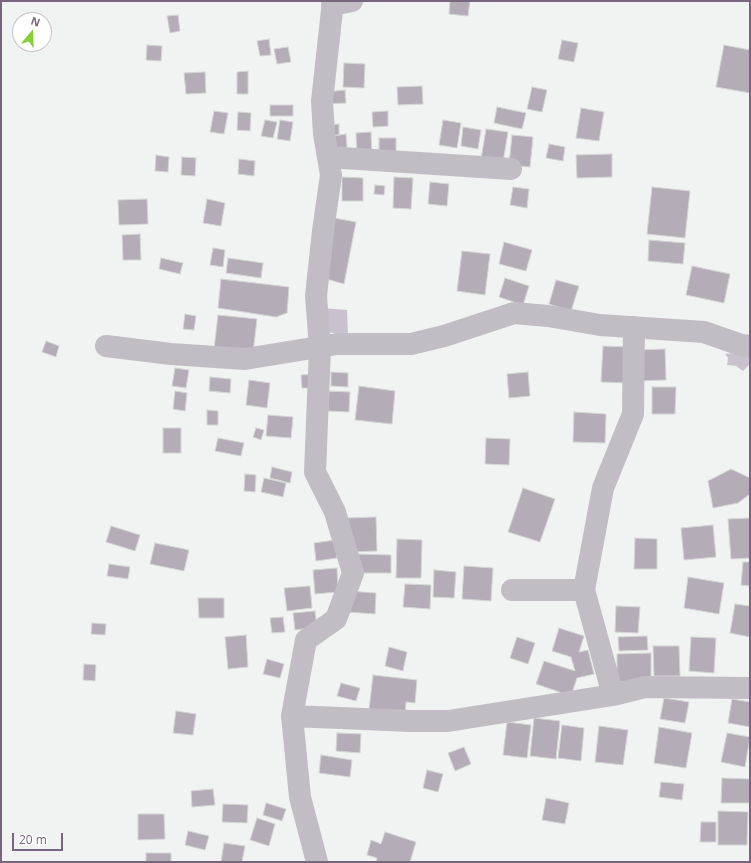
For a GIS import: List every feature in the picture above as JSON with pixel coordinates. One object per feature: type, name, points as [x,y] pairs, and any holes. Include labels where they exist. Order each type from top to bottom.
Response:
[{"type":"street","points":[[317,862],[300,797],[292,716],[306,640],[336,619],[353,573],[336,512],[315,472],[320,348],[316,296],[331,176],[322,101],[339,2]]},
{"type":"street","points":[[328,157],[511,169]]},
{"type":"street","points":[[106,346],[171,354],[245,359],[320,348],[337,344],[411,344],[444,336],[514,313],[548,316],[600,325],[704,332],[741,345],[750,346]]},
{"type":"street","points":[[613,695],[584,590],[603,488],[633,414],[634,327]]},
{"type":"street","points":[[512,590],[584,590]]},
{"type":"street","points":[[292,716],[448,721],[613,695],[645,687],[750,688]]},
{"type":"shaded area","points":[[322,308],[347,310],[348,335],[326,332]]},
{"type":"shaded area","points":[[750,351],[750,364],[743,371],[736,366],[727,365],[728,358],[725,354]]},
{"type":"building","points":[[450,1],[470,1],[468,16],[449,14]]},
{"type":"building","points":[[178,15],[180,31],[170,33],[167,16]]},
{"type":"building","points":[[269,39],[271,55],[260,56],[257,41]]},
{"type":"building","points":[[562,40],[578,43],[574,62],[558,59]]},
{"type":"building","points":[[147,45],[162,46],[161,61],[146,60]]},
{"type":"building","points":[[724,45],[750,50],[750,93],[716,87]]},
{"type":"building","points":[[288,47],[291,62],[277,64],[274,49]]},
{"type":"building","points":[[344,63],[365,64],[364,88],[343,87]]},
{"type":"building","points":[[248,71],[248,94],[237,94],[237,72]]},
{"type":"building","points":[[205,72],[206,93],[186,94],[184,73]]},
{"type":"building","points":[[422,86],[423,104],[398,105],[397,87]]},
{"type":"building","points":[[532,87],[547,90],[542,112],[527,109]]},
{"type":"building","points":[[345,90],[346,103],[327,104],[326,92]]},
{"type":"building","points":[[270,105],[293,105],[293,116],[270,116]]},
{"type":"building","points":[[497,107],[526,113],[522,129],[494,123]]},
{"type":"building","points":[[581,108],[604,112],[599,141],[576,138]]},
{"type":"building","points":[[214,111],[228,113],[224,134],[210,132]]},
{"type":"building","points":[[388,111],[388,126],[373,127],[372,112]]},
{"type":"building","points":[[238,112],[251,113],[250,131],[237,130]]},
{"type":"building","points":[[265,120],[277,122],[273,138],[261,136]]},
{"type":"building","points":[[280,120],[293,122],[290,141],[277,139]]},
{"type":"building","points":[[443,120],[461,123],[457,148],[439,145]]},
{"type":"building","points":[[339,124],[339,135],[329,135],[328,125]]},
{"type":"building","points":[[463,127],[481,130],[478,149],[461,146]]},
{"type":"building","points":[[486,129],[508,132],[503,162],[481,159]]},
{"type":"building","points":[[371,132],[372,158],[357,159],[356,133]]},
{"type":"building","points":[[346,134],[347,147],[337,149],[334,136]]},
{"type":"building","points":[[512,135],[533,137],[530,167],[509,165]]},
{"type":"building","points":[[379,138],[396,138],[396,156],[379,156]]},
{"type":"building","points":[[549,144],[565,147],[563,161],[546,158]]},
{"type":"building","points":[[612,154],[612,177],[577,178],[576,155]]},
{"type":"building","points":[[156,155],[169,157],[168,172],[155,171]]},
{"type":"building","points":[[182,157],[196,158],[195,176],[181,175]]},
{"type":"building","points":[[239,159],[255,161],[254,176],[238,174]]},
{"type":"building","points":[[342,177],[363,178],[363,201],[342,201]]},
{"type":"building","points":[[394,177],[413,178],[411,209],[393,208]]},
{"type":"building","points":[[430,182],[449,184],[447,206],[428,204]]},
{"type":"building","points":[[375,185],[385,186],[384,195],[374,194]]},
{"type":"building","points":[[513,187],[529,189],[527,208],[510,205]]},
{"type":"building","points":[[652,187],[690,191],[685,238],[647,234]]},
{"type":"building","points":[[147,199],[148,224],[119,225],[118,200]]},
{"type":"building","points":[[207,199],[225,203],[221,226],[203,223]]},
{"type":"building","points":[[334,218],[356,222],[344,284],[323,278]]},
{"type":"building","points":[[140,234],[141,260],[123,260],[122,235]]},
{"type":"building","points":[[649,240],[685,243],[683,264],[648,261]]},
{"type":"building","points":[[504,242],[532,250],[526,271],[499,264]]},
{"type":"building","points":[[213,248],[225,250],[223,267],[210,265]]},
{"type":"building","points":[[462,251],[490,254],[485,295],[457,291]]},
{"type":"building","points":[[161,258],[183,263],[180,274],[159,269]]},
{"type":"building","points":[[228,258],[263,263],[261,278],[226,273]]},
{"type":"building","points":[[692,266],[730,274],[724,303],[686,295]]},
{"type":"building","points":[[505,278],[529,286],[523,305],[499,297]]},
{"type":"building","points":[[221,279],[289,287],[287,313],[276,317],[218,308]]},
{"type":"building","points":[[556,280],[579,286],[571,311],[549,304]]},
{"type":"building","points":[[185,314],[196,316],[194,330],[183,329]]},
{"type":"building","points":[[218,315],[257,319],[253,353],[214,349]]},
{"type":"building","points":[[46,341],[59,346],[56,357],[42,352]]},
{"type":"building","points":[[603,346],[629,347],[627,383],[601,382]]},
{"type":"building","points":[[665,349],[666,380],[638,381],[637,350]]},
{"type":"building","points":[[175,368],[189,370],[186,388],[172,386]]},
{"type":"building","points":[[331,372],[348,373],[348,387],[331,386]]},
{"type":"building","points":[[528,372],[530,396],[509,398],[507,374]]},
{"type":"building","points":[[315,374],[315,388],[302,388],[301,375]]},
{"type":"building","points":[[210,377],[231,379],[230,393],[209,391]]},
{"type":"building","points":[[249,380],[270,383],[267,408],[246,405]]},
{"type":"building","points":[[359,386],[395,391],[392,424],[355,420]]},
{"type":"building","points":[[652,387],[676,387],[675,414],[652,414]]},
{"type":"building","points":[[175,391],[187,393],[185,411],[173,409]]},
{"type":"building","points":[[329,391],[350,392],[349,412],[328,411]]},
{"type":"building","points":[[207,410],[218,411],[218,425],[207,425]]},
{"type":"building","points":[[574,412],[606,414],[605,443],[573,442]]},
{"type":"building","points":[[268,415],[293,417],[291,438],[266,436]]},
{"type":"building","points":[[163,428],[181,428],[181,453],[163,453]]},
{"type":"building","points":[[256,428],[264,430],[261,440],[253,437]]},
{"type":"building","points":[[218,438],[244,443],[241,456],[215,451]]},
{"type":"building","points":[[486,438],[510,439],[509,465],[485,464]]},
{"type":"building","points":[[272,467],[292,472],[290,483],[270,478]]},
{"type":"building","points":[[731,469],[750,478],[750,494],[738,503],[713,508],[708,481]]},
{"type":"building","points":[[245,474],[256,475],[255,492],[244,491]]},
{"type":"building","points":[[264,478],[286,483],[283,497],[261,492]]},
{"type":"building","points":[[523,488],[555,499],[540,542],[508,532]]},
{"type":"building","points":[[376,517],[377,551],[349,552],[347,518]]},
{"type":"building","points":[[750,518],[750,558],[731,559],[728,519]]},
{"type":"building","points":[[713,525],[716,557],[684,560],[681,528]]},
{"type":"building","points":[[111,526],[140,535],[135,551],[106,542]]},
{"type":"building","points":[[635,538],[657,539],[657,569],[634,569]]},
{"type":"building","points":[[397,539],[422,540],[421,578],[396,578]]},
{"type":"building","points":[[335,540],[337,558],[316,561],[314,543]]},
{"type":"building","points":[[155,543],[189,550],[184,571],[150,564]]},
{"type":"building","points":[[354,554],[391,555],[391,573],[353,573]]},
{"type":"building","points":[[743,562],[750,562],[750,586],[741,585]]},
{"type":"building","points":[[109,564],[130,567],[128,579],[107,576]]},
{"type":"building","points":[[464,566],[493,568],[491,601],[462,599]]},
{"type":"building","points":[[337,568],[338,592],[315,594],[313,570]]},
{"type":"building","points":[[434,570],[456,572],[454,598],[433,597]]},
{"type":"building","points":[[688,577],[724,583],[719,614],[684,608]]},
{"type":"building","points":[[405,584],[431,585],[430,609],[403,607]]},
{"type":"building","points":[[310,586],[312,608],[287,611],[284,588]]},
{"type":"building","points":[[348,591],[376,593],[375,614],[347,612]]},
{"type":"building","points":[[198,598],[224,598],[224,618],[199,618]]},
{"type":"building","points":[[735,604],[750,606],[750,637],[730,633]]},
{"type":"building","points":[[616,606],[640,607],[638,633],[615,632]]},
{"type":"building","points":[[315,611],[317,627],[295,630],[293,613]]},
{"type":"building","points":[[283,617],[285,632],[272,633],[270,618]]},
{"type":"building","points":[[92,623],[106,624],[105,635],[91,634]]},
{"type":"building","points":[[559,628],[584,636],[579,652],[588,650],[594,674],[577,678],[571,696],[536,684],[544,661],[575,671],[571,657],[552,651]]},
{"type":"building","points":[[246,635],[248,667],[228,669],[225,637]]},
{"type":"building","points":[[647,636],[648,650],[619,651],[618,637]]},
{"type":"building","points":[[517,637],[535,643],[528,664],[510,658]]},
{"type":"building","points":[[691,637],[716,638],[714,673],[689,671]]},
{"type":"building","points":[[653,646],[679,646],[680,676],[654,676]]},
{"type":"building","points":[[389,647],[407,652],[403,671],[385,666]]},
{"type":"building","points":[[651,653],[651,682],[617,682],[617,654]]},
{"type":"building","points":[[267,659],[284,664],[280,678],[263,674]]},
{"type":"building","points":[[84,664],[96,665],[95,681],[83,680]]},
{"type":"building","points":[[373,675],[417,680],[415,703],[406,702],[405,714],[369,710]]},
{"type":"building","points":[[341,683],[360,688],[356,701],[337,696]]},
{"type":"building","points":[[664,698],[689,702],[685,723],[660,719]]},
{"type":"building","points":[[732,699],[750,702],[750,727],[728,723]]},
{"type":"building","points":[[176,711],[196,714],[193,735],[173,733]]},
{"type":"building","points":[[534,718],[560,721],[556,759],[530,756]]},
{"type":"building","points":[[507,722],[531,725],[527,758],[503,755]]},
{"type":"building","points":[[562,725],[584,728],[581,761],[558,758]]},
{"type":"building","points":[[599,726],[628,730],[623,765],[595,762]]},
{"type":"building","points":[[659,727],[692,733],[686,768],[654,763]]},
{"type":"building","points":[[337,733],[361,734],[360,753],[336,751]]},
{"type":"building","points":[[727,733],[750,737],[745,767],[721,762]]},
{"type":"building","points":[[464,747],[471,764],[455,771],[448,753]]},
{"type":"building","points":[[321,755],[352,760],[350,777],[319,773]]},
{"type":"building","points":[[427,770],[443,774],[438,792],[423,788]]},
{"type":"building","points":[[722,778],[750,779],[750,803],[721,803]]},
{"type":"building","points":[[661,782],[684,784],[682,800],[659,797]]},
{"type":"building","points":[[213,789],[215,805],[192,807],[191,791]]},
{"type":"building","points":[[546,798],[569,803],[565,824],[542,820]]},
{"type":"building","points":[[266,803],[286,809],[282,821],[263,815]]},
{"type":"building","points":[[223,804],[248,805],[247,823],[222,822]]},
{"type":"building","points":[[718,811],[748,812],[747,845],[718,845]]},
{"type":"building","points":[[138,814],[164,814],[165,839],[138,840]]},
{"type":"building","points":[[257,818],[275,824],[269,846],[250,840]]},
{"type":"building","points":[[701,822],[716,822],[716,842],[700,842]]},
{"type":"building","points":[[188,831],[209,836],[205,850],[185,845]]},
{"type":"building","points":[[385,832],[416,842],[410,862],[376,862],[377,858],[367,855],[371,840],[381,844]]},
{"type":"building","points":[[224,843],[245,846],[242,862],[221,862]]},
{"type":"building","points":[[146,853],[171,853],[171,862],[146,862]]}]
